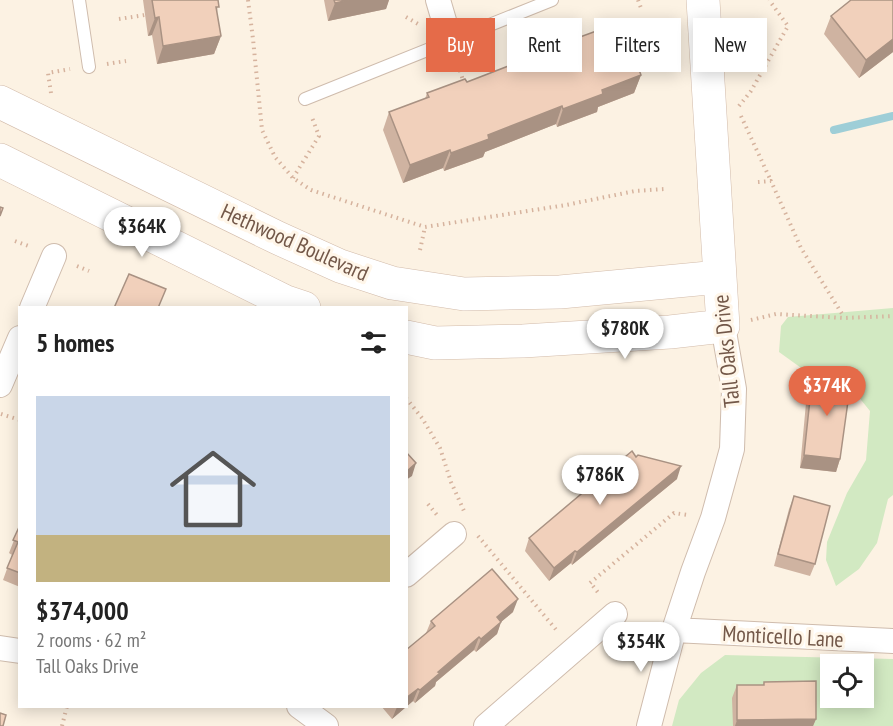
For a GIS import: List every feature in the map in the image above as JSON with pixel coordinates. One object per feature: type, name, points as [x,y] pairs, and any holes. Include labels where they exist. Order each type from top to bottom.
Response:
[{"type":"street","points":[[438,0],[444,18]]},
{"type":"street","name":"Tall Oaks Drive","points":[[649,726],[674,630],[713,518],[732,449],[734,389],[723,326],[719,277],[703,0]]},
{"type":"street","name":"Hethwood Boulevard","points":[[0,102],[278,238],[340,266],[392,283],[464,294],[560,292],[719,277]]},
{"type":"street","points":[[0,160],[298,306]]},
{"type":"street","points":[[33,306],[54,256]]},
{"type":"street","points":[[408,337],[435,343],[523,341],[670,332],[723,326]]},
{"type":"street","points":[[0,385],[18,343]]},
{"type":"street","points":[[408,574],[464,532]]},
{"type":"street","points":[[486,726],[615,614]]},
{"type":"street","name":"Monticello Lane","points":[[674,630],[893,641]]},
{"type":"street","points":[[0,648],[18,651]]},
{"type":"street","points":[[302,708],[326,726]]},
{"type":"lane","points":[[79,0],[89,67]]},
{"type":"lane","points":[[495,30],[552,0]]},
{"type":"lane","points":[[304,99],[426,61]]},
{"type":"path","points":[[248,0],[262,130],[275,157],[293,178],[311,190],[425,227],[635,191],[664,189]]},
{"type":"path","points":[[638,0],[641,8]]},
{"type":"path","points":[[769,0],[788,26],[751,91],[739,106],[740,114],[801,248],[844,318]]},
{"type":"path","points":[[119,19],[145,15]]},
{"type":"path","points":[[460,72],[463,80]]},
{"type":"path","points":[[48,73],[52,102]]},
{"type":"path","points":[[293,178],[319,136]]},
{"type":"path","points":[[758,182],[771,181]]},
{"type":"path","points":[[420,250],[425,227]]},
{"type":"path","points":[[776,314],[844,318],[893,316]]},
{"type":"path","points":[[408,400],[422,418],[440,448],[451,482],[465,512]]},
{"type":"path","points":[[1,414],[18,419]]},
{"type":"path","points":[[590,583],[674,513]]},
{"type":"path","points":[[464,532],[550,622]]},
{"type":"path","points":[[62,726],[66,708]]},
{"type":"green space","points":[[893,308],[893,495],[888,499],[877,543],[859,569],[836,586],[826,560],[827,542],[847,493],[866,460],[870,411],[849,385],[804,370],[779,352],[781,326],[788,317]]},
{"type":"green space","points":[[725,655],[820,657],[820,708],[874,708],[874,659],[893,659],[893,726],[672,726],[679,700],[701,673]]},
{"type":"building","points":[[152,0],[218,0],[219,7],[216,7],[221,36],[163,46],[159,17],[155,18]]},
{"type":"building","points":[[851,0],[893,0],[893,39],[866,60],[831,16]]},
{"type":"building","points":[[594,32],[594,72],[640,72],[641,75],[602,90],[603,94],[563,109],[562,106],[488,135],[489,139],[410,165],[389,112],[429,97],[427,93],[465,79],[467,82],[507,67],[507,72],[582,72],[582,36]]},
{"type":"building","points":[[129,274],[166,289],[159,306],[115,306]]},
{"type":"building","points":[[817,374],[847,377],[845,394],[849,394],[840,459],[804,455],[811,390],[815,391]]},
{"type":"building","points":[[632,451],[636,457],[638,455],[681,466],[577,552],[575,551],[554,568],[529,538]]},
{"type":"building","points":[[408,454],[416,463],[408,470]]},
{"type":"building","points":[[794,496],[830,506],[815,564],[778,554]]},
{"type":"building","points":[[18,529],[18,542],[13,540]]},
{"type":"building","points":[[18,542],[18,572],[7,568]]},
{"type":"building","points":[[492,569],[518,599],[497,617],[501,622],[481,639],[479,637],[420,690],[418,689],[408,696],[408,648],[435,626],[431,621]]},
{"type":"building","points":[[816,681],[816,719],[737,720],[737,685]]},
{"type":"building","points":[[0,713],[6,715],[3,726],[0,726]]},
{"type":"waterway","points":[[834,130],[893,116]]}]
